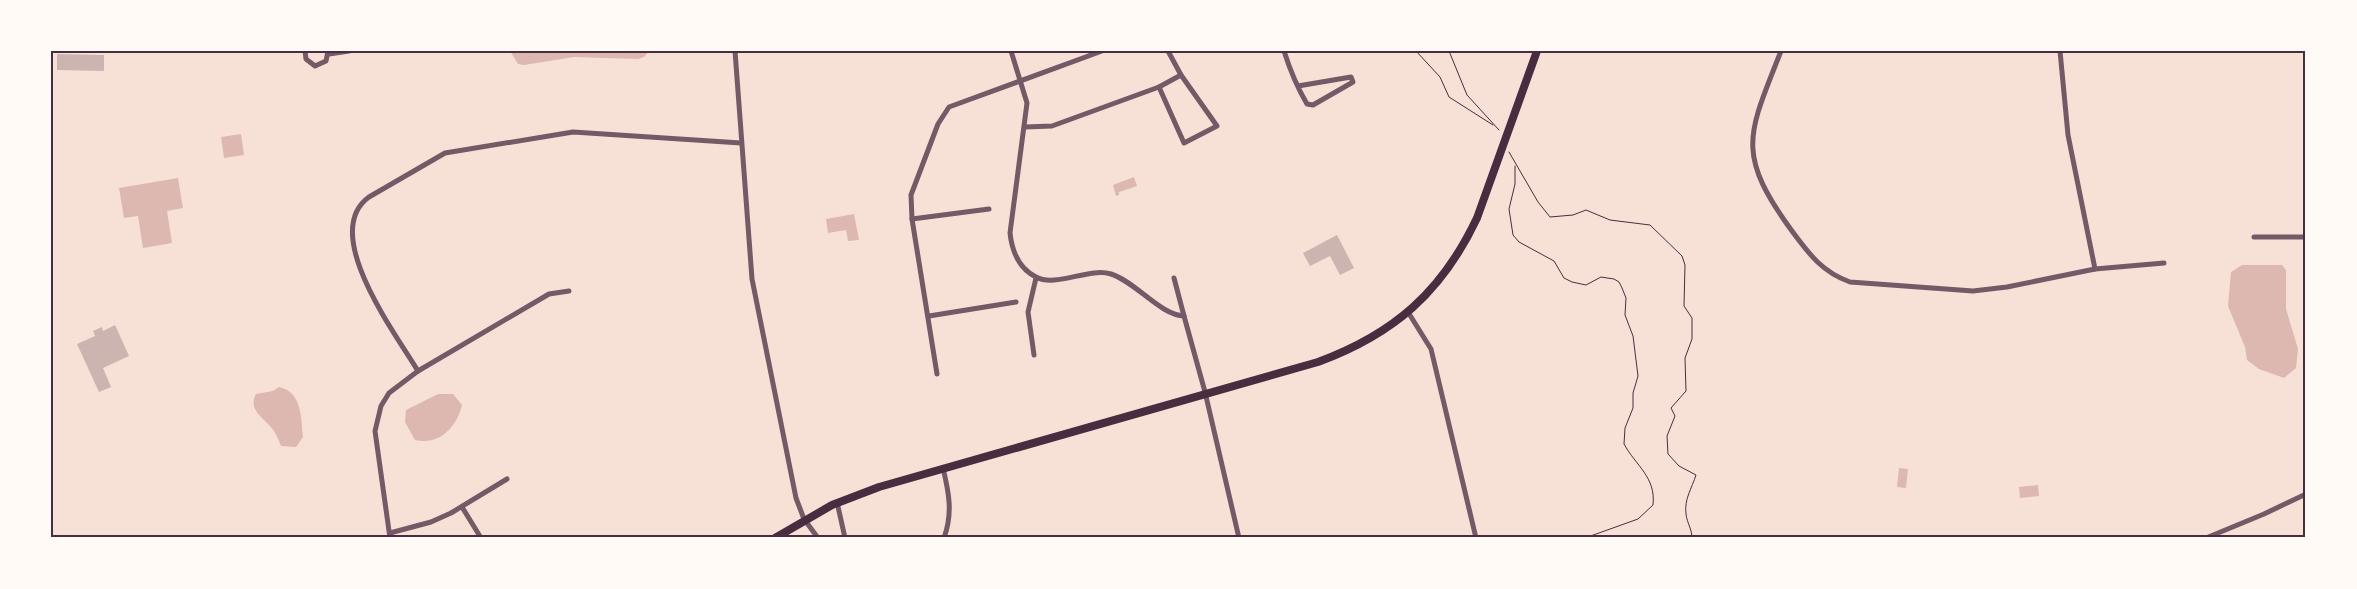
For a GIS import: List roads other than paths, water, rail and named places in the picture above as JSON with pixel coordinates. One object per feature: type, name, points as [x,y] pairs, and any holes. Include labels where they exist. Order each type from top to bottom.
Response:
[{"type":"main road","points":[[775,538],[804,519],[837,502],[943,468],[1205,392],[1310,364],[1346,352],[1381,332],[1408,312],[1445,274],[1466,242],[1478,218],[1537,51]]},
{"type":"street","points":[[305,51],[306,59],[315,66],[323,64],[328,53],[349,51]]},
{"type":"street","points":[[735,51],[752,279],[796,498],[804,519],[818,538]]},
{"type":"street","points":[[1011,51],[1027,103],[1010,233],[1012,251],[1021,266],[1036,278],[1057,279],[1098,272],[1112,274],[1143,292],[1169,312],[1184,316]]},
{"type":"street","points":[[937,374],[912,219],[910,195],[938,124],[949,107],[1102,51]]},
{"type":"street","points":[[1160,88],[1184,143],[1217,126],[1181,75],[1168,51]]},
{"type":"street","points":[[1284,51],[1298,86],[1307,104],[1313,105],[1353,82],[1351,77],[1298,86]]},
{"type":"street","points":[[1781,51],[1756,115],[1752,135],[1754,164],[1768,197],[1813,260],[1835,277],[1850,282],[1973,291],[2007,287],[2095,269],[2164,263]]},
{"type":"street","points":[[2060,51],[2068,135],[2095,269]]},
{"type":"street","points":[[1025,127],[1052,126],[1160,88],[1181,75]]},
{"type":"street","points":[[418,371],[372,295],[359,267],[353,233],[353,219],[358,207],[369,197],[445,153],[554,134],[573,132],[741,143]]},
{"type":"street","points":[[912,219],[989,209]]},
{"type":"street","points":[[2254,237],[2306,237]]},
{"type":"street","points":[[1034,355],[1028,312],[1036,278]]},
{"type":"street","points":[[1174,278],[1205,392],[1239,538]]},
{"type":"street","points":[[507,479],[462,507],[431,522],[390,535],[375,438],[376,420],[389,394],[418,371],[549,294],[569,291]]},
{"type":"street","points":[[929,316],[1016,302]]},
{"type":"street","points":[[1408,312],[1431,348],[1476,538]]},
{"type":"street","points":[[943,468],[950,502],[950,517],[944,538]]},
{"type":"street","points":[[2206,538],[2306,494]]},
{"type":"street","points":[[837,502],[845,538]]},
{"type":"street","points":[[462,507],[481,538]]}]
